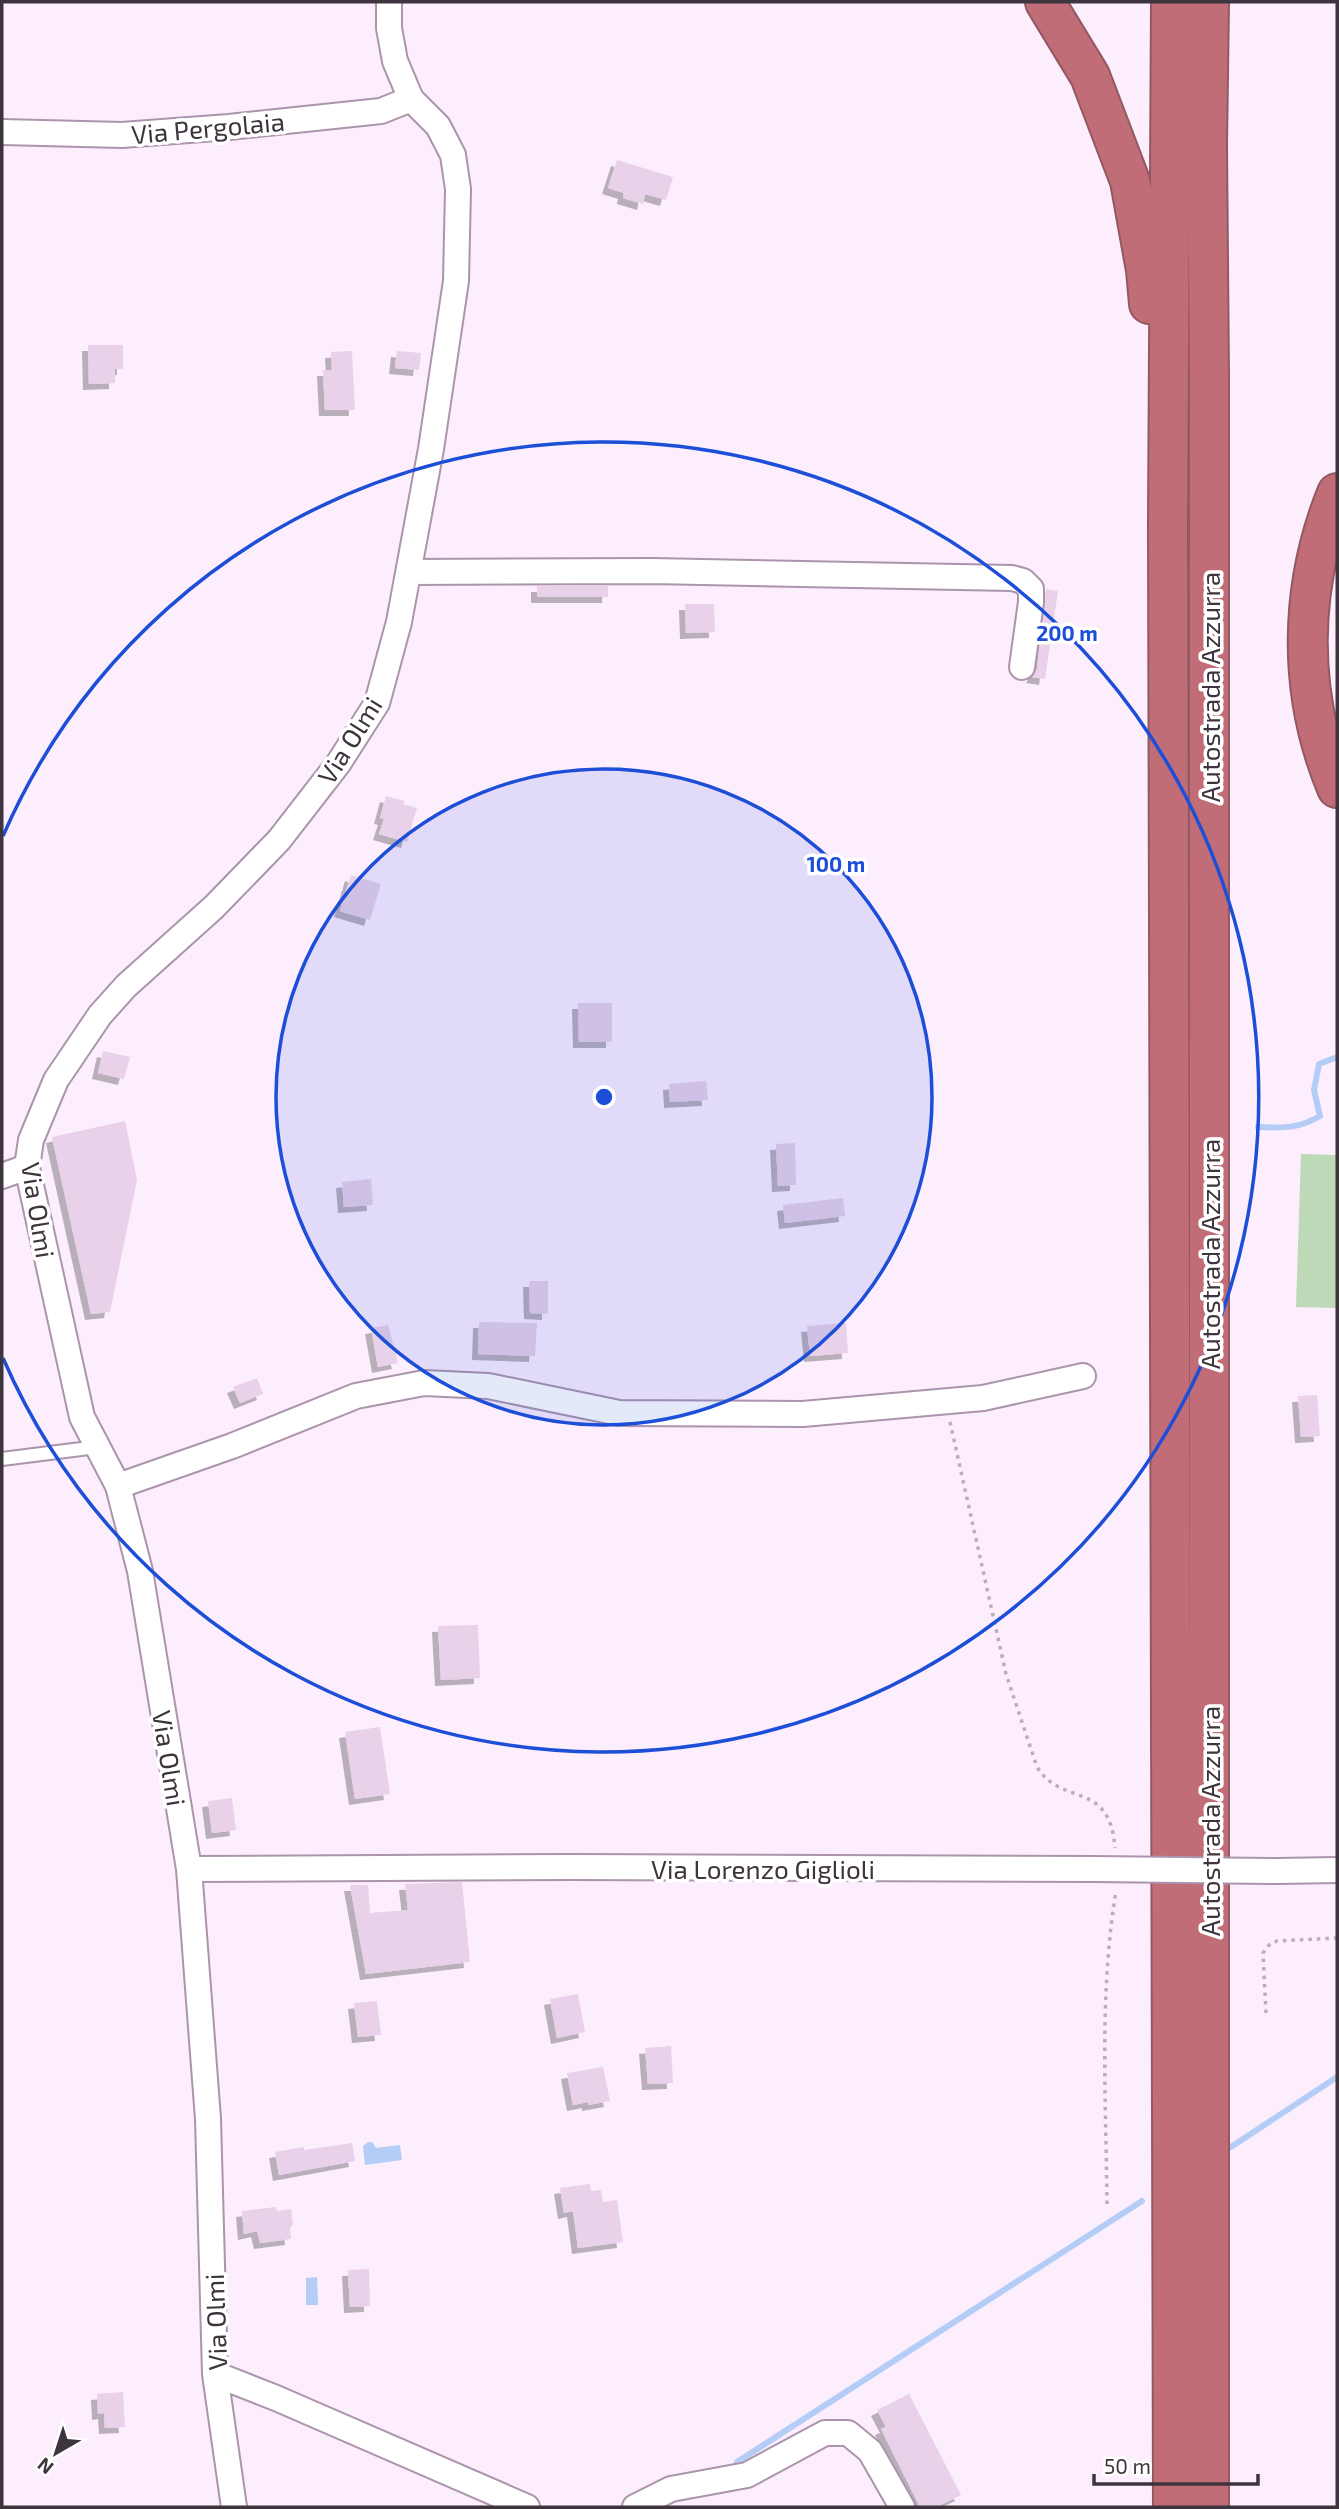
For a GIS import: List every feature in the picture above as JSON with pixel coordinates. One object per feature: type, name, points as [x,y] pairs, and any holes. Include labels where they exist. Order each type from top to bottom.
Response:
[{"type":"highway","points":[[1045,2],[1090,76],[1130,181],[1146,270],[1168,524]]},
{"type":"highway","name":"Autostrada Azzurra","points":[[1171,2],[1168,524],[1173,2507]]},
{"type":"highway","name":"Autostrada Azzurra","points":[[1209,2],[1209,2507]]},
{"type":"highway","points":[[1207,145],[1226,2]]},
{"type":"highway","points":[[1337,493],[1315,561],[1308,602],[1307,640],[1315,716],[1324,754],[1337,788]]},
{"type":"street","name":"Via Olmi","points":[[234,2507],[215,2374],[208,2119],[189,1869],[140,1571],[118,1486],[82,1417],[27,1167],[31,1140],[56,1080],[100,1015],[126,986],[214,907],[279,840],[345,754],[377,703],[386,675],[409,572],[431,449],[456,281],[458,189],[453,155],[438,126],[411,99],[395,61],[389,28],[389,2]]},
{"type":"street","name":"Via Pergolaia","points":[[2,132],[122,135],[229,127],[381,111],[411,99]]},
{"type":"street","points":[[409,572],[652,571],[1012,578],[1023,581],[1031,589],[1022,667]]},
{"type":"street","points":[[2,1176],[27,1167]]},
{"type":"street","points":[[118,1486],[232,1446],[356,1396],[424,1383],[488,1386],[619,1413],[803,1414],[983,1398],[1083,1376]]},
{"type":"street","name":"Via Lorenzo Giglioli","points":[[189,1869],[1105,1865],[1278,1871],[1337,1870]]},
{"type":"street","points":[[215,2374],[527,2507]]},
{"type":"street","points":[[635,2507],[671,2489],[747,2475],[825,2433],[848,2433],[870,2451],[902,2507]]},
{"type":"lane","points":[[2,1459],[97,1447]]},
{"type":"path","points":[[945,1402],[1006,1674],[1024,1732],[1044,1778],[1094,1800],[1111,1822],[1105,1865]]},
{"type":"path","points":[[1107,2204],[1105,2016],[1109,1932],[1117,1882]]},
{"type":"path","points":[[1266,2013],[1263,1953],[1270,1944],[1277,1941],[1337,1938]]},
{"type":"green space","points":[[1301,1154],[1337,1155],[1337,1308],[1296,1307]]},
{"type":"water","points":[[372,2142],[376,2148],[400,2145],[402,2160],[365,2165],[363,2146]]},
{"type":"water","points":[[317,2277],[318,2305],[306,2305],[306,2278]]},
{"type":"building","points":[[617,160],[673,177],[666,200],[645,194],[643,204],[623,198],[624,193],[608,188]]},
{"type":"building","points":[[88,345],[123,345],[123,369],[115,369],[115,383],[89,384]]},
{"type":"building","points":[[352,351],[355,410],[325,410],[323,370],[332,370],[331,352]]},
{"type":"building","points":[[397,351],[421,353],[419,370],[395,368]]},
{"type":"building","points":[[537,586],[608,586],[608,597],[537,597]]},
{"type":"building","points":[[1046,589],[1058,591],[1045,679],[1032,677],[1037,669]]},
{"type":"building","points":[[685,604],[714,604],[715,632],[686,633]]},
{"type":"building","points":[[386,796],[405,801],[403,804],[417,808],[407,842],[379,834],[384,819],[380,818]]},
{"type":"building","points":[[351,875],[381,884],[370,920],[340,911]]},
{"type":"building","points":[[578,1003],[612,1003],[612,1042],[579,1042]]},
{"type":"building","points":[[103,1051],[130,1057],[124,1079],[98,1073]]},
{"type":"building","points":[[706,1081],[708,1100],[670,1102],[669,1084]]},
{"type":"building","points":[[125,1121],[137,1180],[110,1312],[91,1314],[52,1137]]},
{"type":"building","points":[[795,1143],[796,1185],[778,1186],[776,1144]]},
{"type":"building","points":[[371,1179],[373,1205],[344,1207],[342,1182]]},
{"type":"building","points":[[843,1198],[845,1216],[785,1223],[783,1205]]},
{"type":"building","points":[[529,1281],[548,1281],[548,1314],[530,1313]]},
{"type":"building","points":[[479,1322],[537,1323],[535,1356],[478,1354]]},
{"type":"building","points":[[846,1323],[848,1353],[810,1356],[807,1326]]},
{"type":"building","points":[[388,1325],[398,1363],[378,1367],[371,1328]]},
{"type":"building","points":[[257,1378],[263,1394],[240,1403],[233,1387]]},
{"type":"building","points":[[1317,1395],[1320,1436],[1301,1437],[1298,1396]]},
{"type":"building","points":[[478,1625],[480,1678],[441,1680],[438,1626]]},
{"type":"building","points":[[380,1727],[390,1794],[355,1799],[345,1732]]},
{"type":"building","points":[[232,1798],[236,1830],[212,1833],[208,1801]]},
{"type":"building","points":[[462,1882],[470,1962],[366,1974],[350,1885],[368,1885],[370,1913],[408,1910],[405,1884]]},
{"type":"building","points":[[578,1994],[585,2032],[557,2038],[550,1999]]},
{"type":"building","points":[[377,2001],[381,2035],[358,2037],[354,2003]]},
{"type":"building","points":[[671,2046],[673,2083],[648,2084],[645,2048]]},
{"type":"building","points":[[603,2067],[610,2101],[573,2105],[567,2073]]},
{"type":"building","points":[[352,2143],[355,2161],[279,2175],[275,2152]]},
{"type":"building","points":[[590,2184],[591,2191],[601,2190],[603,2202],[617,2200],[623,2242],[578,2248],[573,2211],[564,2213],[560,2188]]},
{"type":"building","points":[[276,2207],[277,2211],[291,2209],[291,2239],[260,2243],[257,2231],[244,2234],[242,2211]]},
{"type":"building","points":[[369,2269],[370,2306],[350,2307],[348,2270]]},
{"type":"building","points":[[123,2392],[125,2427],[105,2428],[104,2413],[98,2414],[97,2394]]},
{"type":"building","points":[[909,2394],[961,2495],[936,2507],[920,2507],[881,2429],[886,2427],[877,2410]]},
{"type":"waterway","points":[[1258,1127],[1290,1127],[1320,1116],[1314,1090],[1319,1064],[1337,1057]]},
{"type":"waterway","points":[[1231,2147],[1337,2077]]},
{"type":"waterway","points":[[737,2462],[1142,2201]]}]
